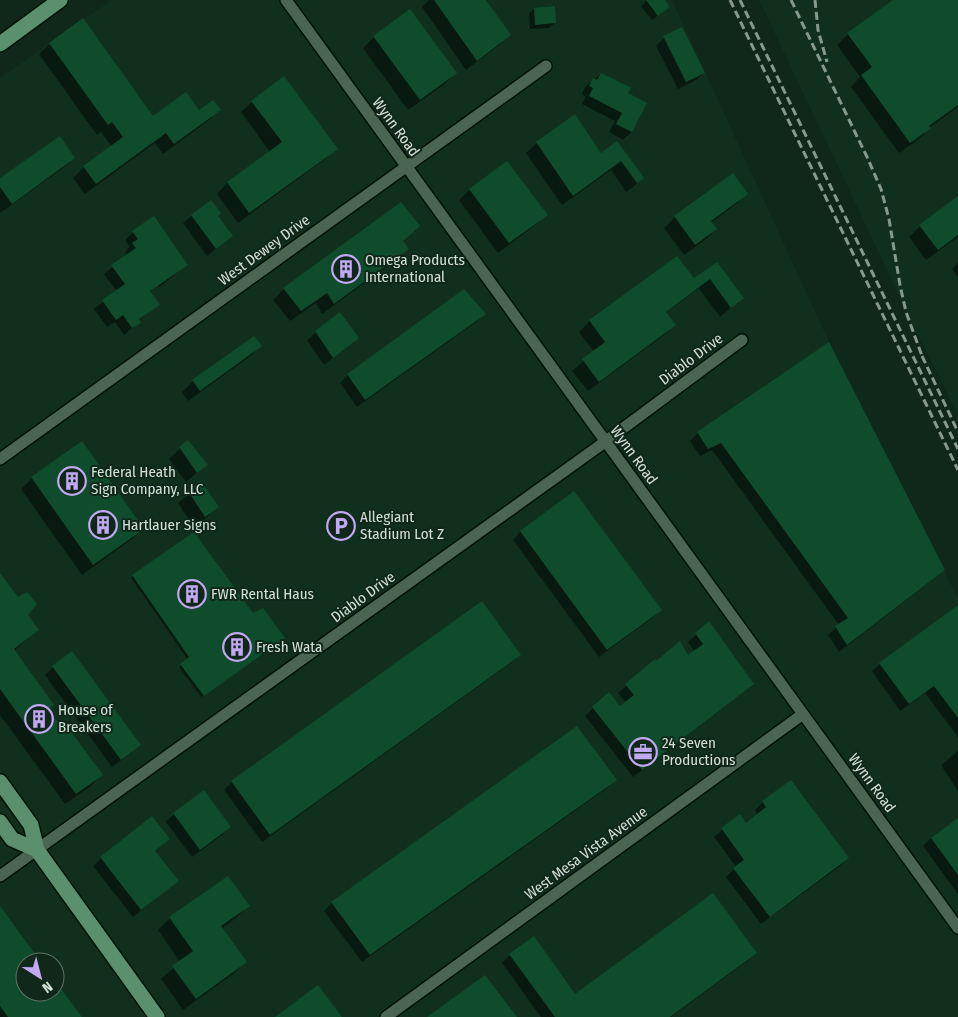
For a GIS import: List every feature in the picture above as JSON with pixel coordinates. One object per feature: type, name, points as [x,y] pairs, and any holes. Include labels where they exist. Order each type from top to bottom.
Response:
[{"type":"main road","points":[[0,44],[60,0]]},
{"type":"main road","points":[[0,782],[31,825],[37,850],[157,1017]]},
{"type":"main road","points":[[0,822],[12,838],[37,850]]},
{"type":"street","name":"Wynn Road","points":[[286,0],[958,928]]},
{"type":"street","name":"West Dewey Drive","points":[[0,459],[546,66]]},
{"type":"street","name":"Diablo Drive","points":[[0,876],[606,441],[742,340]]},
{"type":"street","name":"West Mesa Vista Avenue","points":[[386,1017],[803,714]]},
{"type":"shaded area","points":[[112,0],[672,0],[829,342],[958,599],[958,1017],[0,1017],[0,78]]},
{"type":"shaded area","points":[[759,0],[958,0],[958,414],[912,322]]},
{"type":"building","points":[[434,0],[486,0],[511,35],[477,61]]},
{"type":"building","points":[[646,0],[665,0],[670,7],[658,16]]},
{"type":"building","points":[[893,0],[958,0],[958,105],[929,126],[931,128],[910,143],[861,75],[872,67],[847,33]]},
{"type":"building","points":[[555,6],[556,23],[535,25],[534,8]]},
{"type":"building","points":[[410,9],[457,73],[420,100],[373,36]]},
{"type":"building","points":[[83,18],[153,116],[186,92],[199,110],[213,100],[221,110],[174,144],[166,133],[96,184],[83,166],[123,137],[112,122],[108,125],[49,43]]},
{"type":"building","points":[[682,27],[705,73],[686,82],[663,36]]},
{"type":"building","points":[[601,73],[631,88],[628,93],[647,103],[632,132],[616,124],[622,113],[589,96],[593,88],[589,86],[593,78],[597,80]]},
{"type":"building","points":[[284,76],[338,149],[249,213],[227,182],[282,142],[251,101]]},
{"type":"building","points":[[575,114],[601,153],[617,141],[644,178],[637,183],[621,161],[573,196],[536,142]]},
{"type":"building","points":[[60,136],[75,158],[12,204],[0,187],[0,178]]},
{"type":"building","points":[[507,161],[548,215],[509,243],[469,189]]},
{"type":"building","points":[[733,173],[748,194],[711,221],[717,229],[695,245],[674,216]]},
{"type":"building","points":[[958,196],[958,235],[938,250],[919,225]]},
{"type":"building","points":[[211,200],[221,213],[218,216],[233,236],[216,249],[191,215]]},
{"type":"building","name":"Omega Products International","points":[[401,202],[420,226],[403,241],[409,249],[334,304],[327,293],[301,311],[283,288]]},
{"type":"building","points":[[154,216],[188,265],[150,291],[160,305],[139,319],[141,323],[132,328],[123,315],[116,320],[102,300],[125,284],[111,265],[136,248],[132,243],[138,239],[132,231]]},
{"type":"building","points":[[677,256],[694,278],[717,262],[744,298],[731,308],[710,279],[666,312],[676,325],[599,382],[582,359],[605,342],[589,320]]},
{"type":"building","points":[[464,289],[486,314],[365,400],[347,374]]},
{"type":"building","points":[[340,312],[359,338],[333,358],[315,331]]},
{"type":"building","points":[[254,336],[262,346],[200,391],[192,380]]},
{"type":"building","points":[[829,342],[945,570],[847,645],[835,626],[848,618],[721,443],[708,449],[697,432]]},
{"type":"building","points":[[188,440],[208,465],[197,473],[179,447]]},
{"type":"building","points":[[82,441],[144,529],[93,565],[31,477]]},
{"type":"building","points":[[201,481],[219,507],[205,517],[188,491]]},
{"type":"building","points":[[574,491],[662,610],[607,650],[520,531]]},
{"type":"building","name":"FWR Rental Haus","points":[[194,532],[253,613],[263,608],[285,638],[204,696],[180,664],[189,657],[132,575]]},
{"type":"building","name":"House of Breakers","points":[[0,573],[18,597],[27,592],[37,604],[28,615],[39,630],[14,649],[54,705],[48,709],[65,732],[69,729],[103,775],[76,794],[0,689]]},
{"type":"building","points":[[482,601],[521,655],[270,835],[231,781]]},
{"type":"building","points":[[958,605],[958,718],[934,686],[909,704],[879,663]]},
{"type":"building","points":[[709,621],[754,684],[642,770],[592,707],[609,692],[620,706],[634,695],[625,684],[655,659],[656,661],[680,641],[688,655],[703,644],[695,633]]},
{"type":"building","points":[[72,651],[141,745],[121,760],[52,666]]},
{"type":"building","points":[[577,726],[617,780],[370,955],[331,902]]},
{"type":"building","points":[[791,780],[849,858],[770,917],[733,868],[744,860],[721,828],[740,814],[746,823],[766,807],[762,801]]},
{"type":"building","points":[[204,790],[231,827],[200,850],[173,813]]},
{"type":"building","points":[[152,816],[170,839],[155,851],[179,881],[141,910],[100,857]]},
{"type":"building","points":[[958,818],[958,875],[931,838]]},
{"type":"building","points":[[228,876],[250,906],[221,926],[247,962],[196,999],[172,966],[193,951],[169,917]]},
{"type":"building","points":[[713,893],[757,953],[670,1017],[555,1017],[509,954],[534,936],[575,994]]},
{"type":"building","points":[[0,906],[34,952],[15,952],[15,1002],[65,1002],[65,994],[82,1017],[8,1017],[0,1006]]},
{"type":"building","points":[[485,975],[517,1017],[427,1017]]},
{"type":"building","points":[[318,985],[342,1017],[275,1017]]},
{"type":"railway","points":[[730,0],[958,470]]},
{"type":"railway","points":[[740,0],[958,449]]},
{"type":"railway","points":[[791,0],[881,189],[889,219],[906,312],[922,356]]},
{"type":"railway","points":[[815,0],[818,30],[827,62]]},
{"type":"railway","points":[[922,356],[958,432]]},
{"type":"place","name":"Omega Products International","points":[[346,269]]},
{"type":"place","name":"Federal Heath Sign Company, LLC","points":[[72,481]]},
{"type":"place","name":"Hartlauer Signs","points":[[103,525]]},
{"type":"place","name":"Allegiant Stadium Lot Z","points":[[341,526]]},
{"type":"place","name":"FWR Rental Haus","points":[[192,594]]},
{"type":"place","name":"Fresh Wata","points":[[237,647]]},
{"type":"place","name":"House of Breakers","points":[[39,719]]},
{"type":"place","name":"24 Seven Productions","points":[[643,752]]}]
